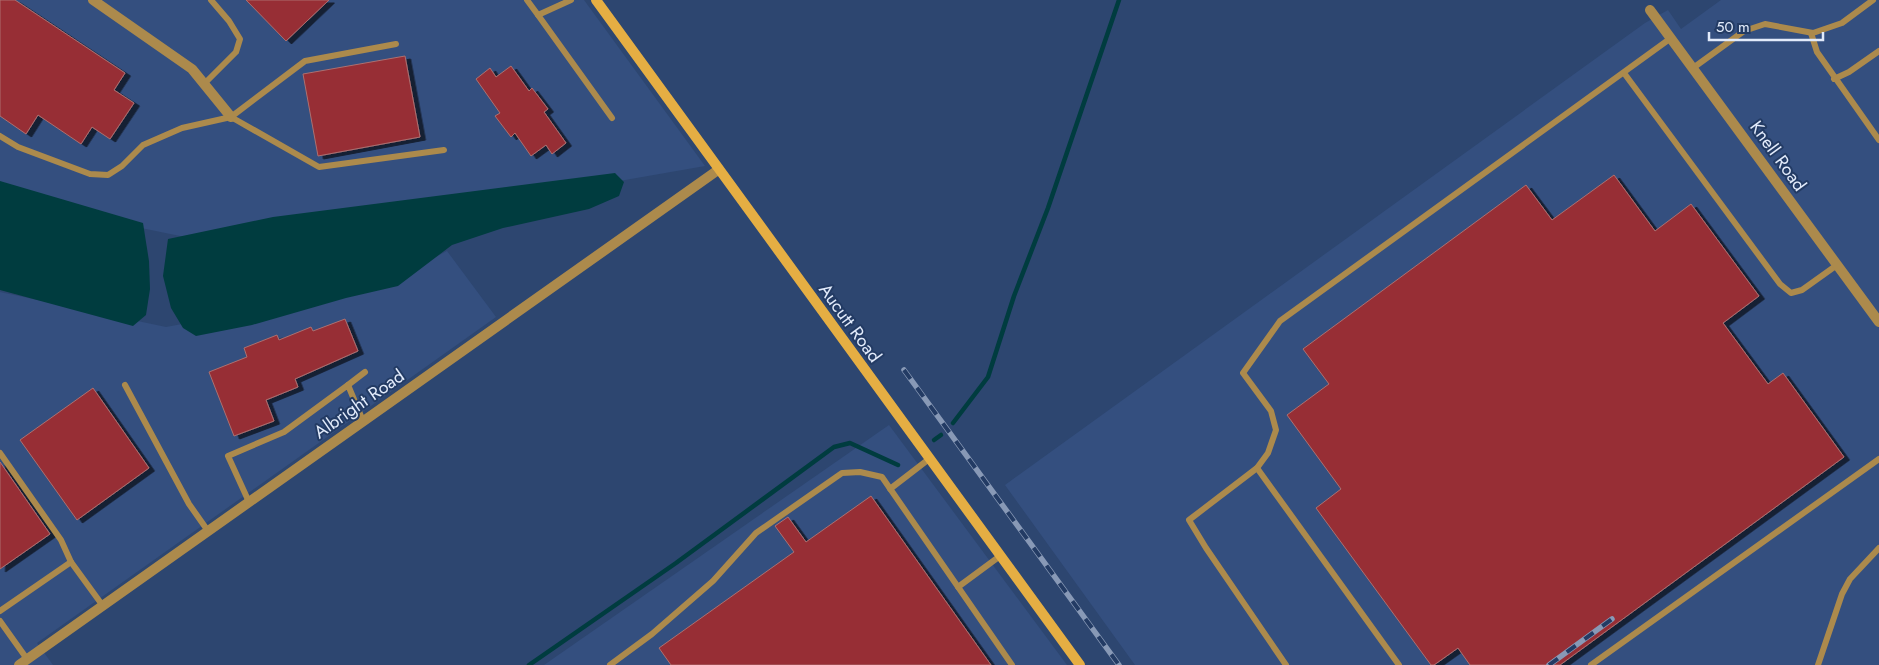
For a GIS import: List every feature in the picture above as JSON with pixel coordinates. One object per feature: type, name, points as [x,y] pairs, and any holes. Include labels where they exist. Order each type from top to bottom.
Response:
[{"type":"street","points":[[93,0],[192,69],[231,117]]},
{"type":"street","name":"Aucutt Road","points":[[596,0],[1080,665]]},
{"type":"street","name":"Knell Road","points":[[1650,10],[1879,322]]},
{"type":"street","name":"Albright Road","points":[[23,662],[718,170]]},
{"type":"lane","points":[[204,84],[236,52],[240,39],[229,21],[211,0]]},
{"type":"lane","points":[[527,0],[612,118]]},
{"type":"lane","points":[[538,15],[571,0]]},
{"type":"lane","points":[[1692,68],[1744,30],[1765,24],[1811,33],[1842,23],[1873,0]]},
{"type":"lane","points":[[1811,33],[1817,52],[1834,79],[1879,140]]},
{"type":"lane","points":[[1286,665],[1189,520],[1257,468],[1268,453],[1276,430],[1271,411],[1243,373],[1280,321],[1671,38]]},
{"type":"lane","points":[[0,136],[18,147],[90,174],[108,175],[122,166],[143,145],[182,128],[231,117],[305,61],[396,44]]},
{"type":"lane","points":[[1834,79],[1849,72],[1879,51]]},
{"type":"lane","points":[[1624,73],[1780,284],[1791,293],[1802,290],[1837,264]]},
{"type":"lane","points":[[231,117],[318,167],[444,150]]},
{"type":"lane","points":[[249,502],[228,456],[284,432],[365,372]]},
{"type":"lane","points":[[125,385],[189,504],[208,531]]},
{"type":"lane","points":[[348,385],[363,421]]},
{"type":"lane","points":[[0,453],[61,540],[71,562],[103,606]]},
{"type":"lane","points":[[890,489],[929,459]]},
{"type":"lane","points":[[1591,665],[1879,459]]},
{"type":"lane","points":[[1257,468],[1399,665]]},
{"type":"lane","points":[[610,665],[652,634],[713,581],[756,533],[842,473],[860,472],[882,477],[1012,665]]},
{"type":"lane","points":[[1818,665],[1842,594],[1850,579],[1879,548]]},
{"type":"lane","points":[[958,587],[1000,556]]},
{"type":"lane","points":[[0,612],[71,562]]},
{"type":"lane","points":[[0,621],[23,662]]},
{"type":"shaded area","points":[[0,0],[584,0],[705,166],[443,212],[185,237],[0,199]]},
{"type":"shaded area","points":[[1721,0],[1879,0],[1879,665],[1135,665],[1005,485],[1645,23],[1668,10],[1681,29]]},
{"type":"shaded area","points":[[615,173],[624,182],[619,196],[589,209],[503,228],[452,245],[398,286],[346,298],[252,325],[196,336],[183,328],[171,308],[163,276],[168,239],[273,217]]},
{"type":"shaded area","points":[[0,181],[143,223],[149,261],[150,289],[146,315],[133,326],[0,290]]},
{"type":"shaded area","points":[[447,251],[496,317],[37,643],[53,665],[0,665],[0,292],[166,327],[376,288]]},
{"type":"shaded area","points":[[889,425],[1067,665],[544,665]]},
{"type":"building","points":[[0,0],[15,0],[125,73],[114,90],[134,103],[110,139],[92,127],[81,144],[38,115],[26,134],[0,116]]},
{"type":"building","points":[[246,0],[329,0],[286,41]]},
{"type":"building","points":[[405,56],[420,137],[318,156],[303,74]]},
{"type":"building","points":[[511,66],[529,91],[532,88],[548,109],[544,112],[566,143],[552,154],[546,145],[531,156],[515,133],[511,137],[495,116],[500,113],[476,79],[490,68],[496,77]]},
{"type":"building","points":[[1614,175],[1655,231],[1691,204],[1759,296],[1723,323],[1768,384],[1783,373],[1844,457],[1560,665],[1470,665],[1458,648],[1434,665],[1431,665],[1316,508],[1341,489],[1287,415],[1329,384],[1303,349],[1526,185],[1552,220]]},
{"type":"building","points":[[345,319],[358,351],[295,379],[298,387],[266,400],[274,421],[234,436],[209,372],[247,357],[244,348],[277,335],[279,340],[311,327],[313,331]]},
{"type":"building","points":[[93,388],[149,468],[77,520],[20,440]]},
{"type":"building","points":[[0,462],[50,534],[0,569]]},
{"type":"building","points":[[871,496],[991,665],[671,665],[659,648],[794,552],[775,526],[788,517],[806,542]]},
{"type":"waterway","points":[[953,423],[988,377],[1014,296],[1048,208],[1119,0]]},
{"type":"waterway","points":[[934,440],[941,435]]},
{"type":"waterway","points":[[529,665],[676,563],[834,447],[850,443],[898,465]]},
{"type":"railway","points":[[904,370],[1119,665]]},
{"type":"railway","points":[[1549,665],[1612,619]]}]
